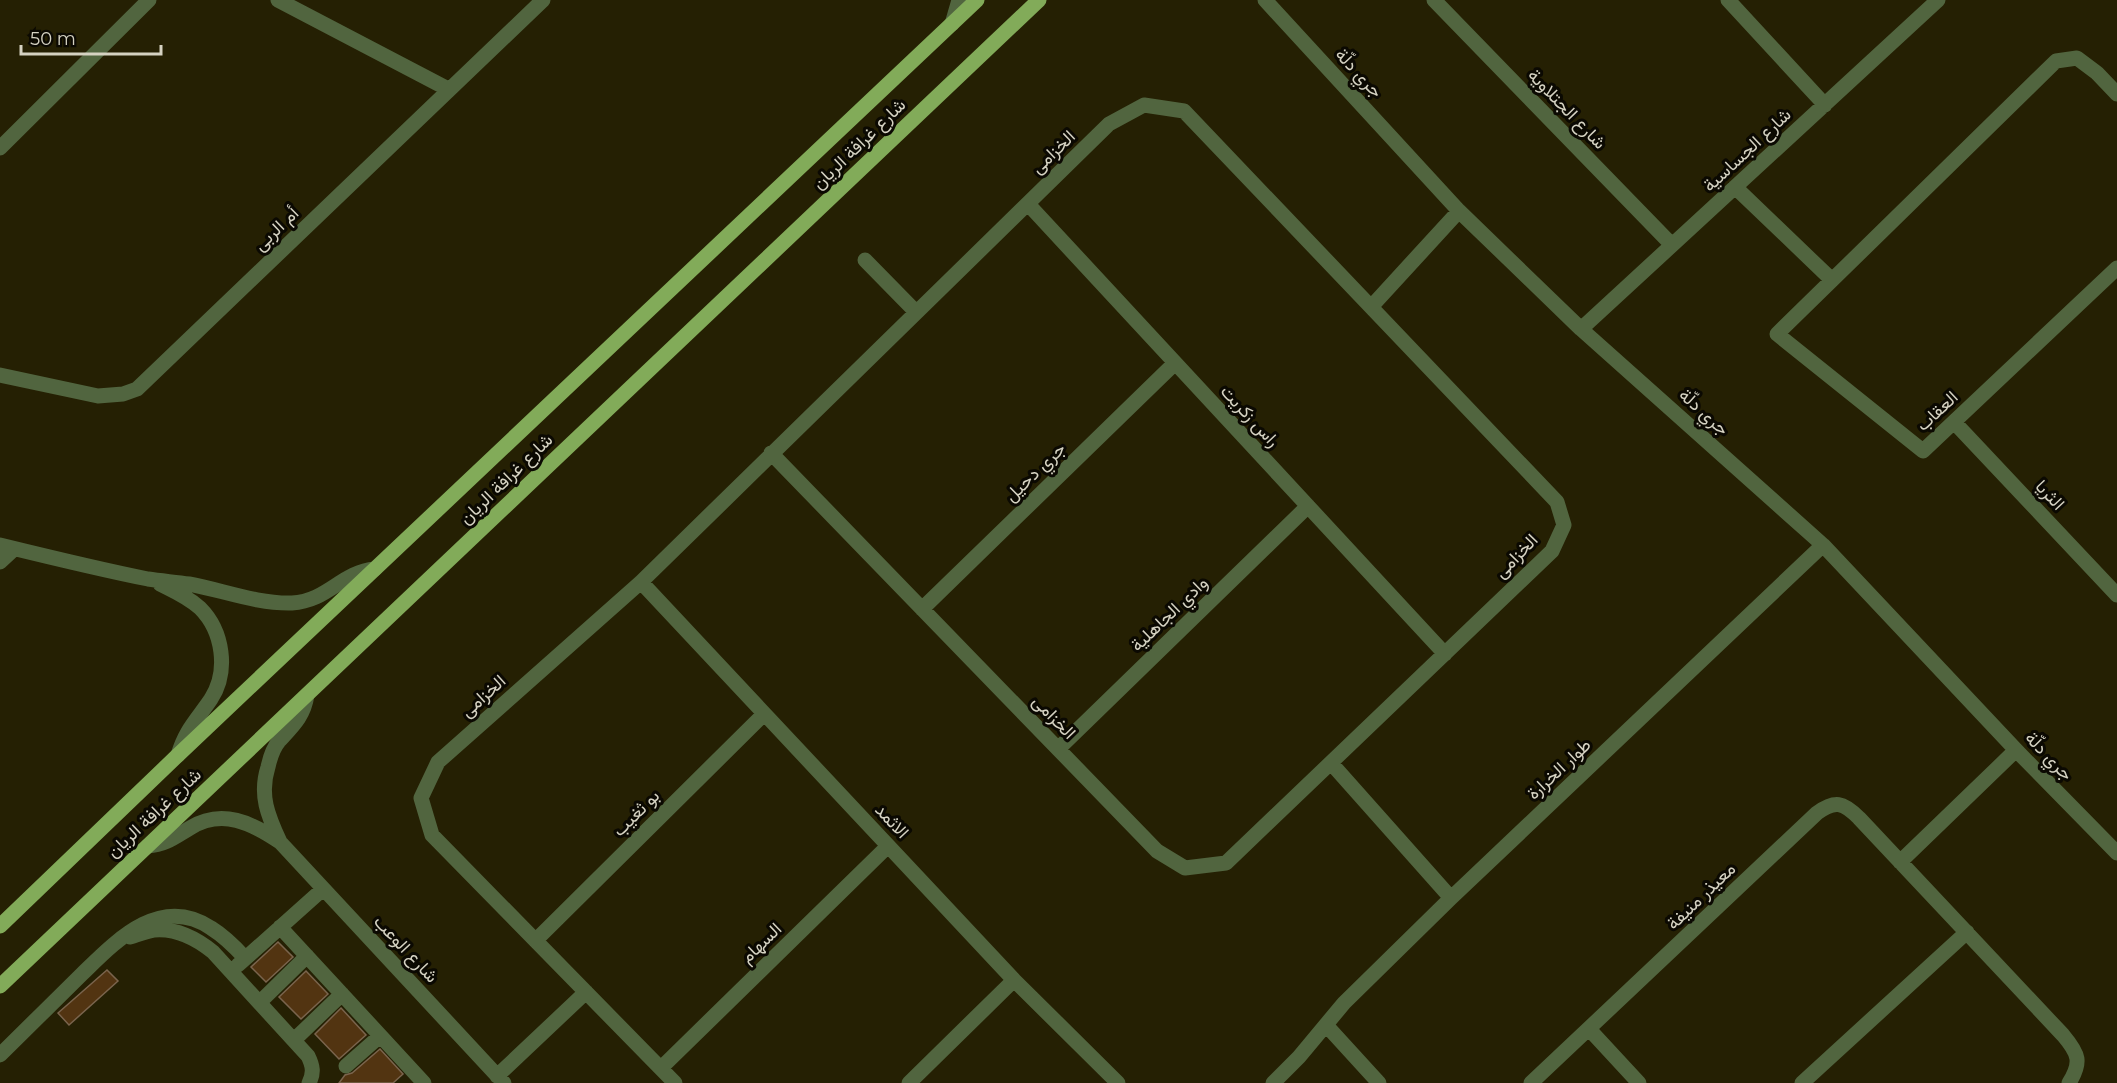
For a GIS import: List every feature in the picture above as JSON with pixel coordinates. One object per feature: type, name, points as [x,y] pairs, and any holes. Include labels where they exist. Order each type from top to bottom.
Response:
[{"type":"main road","name":"شارع غرافة الريان","points":[[0,926],[977,0]]},
{"type":"main road","name":"شارع غرافة الريان","points":[[0,986],[1039,0]]},
{"type":"street","points":[[0,148],[149,0]]},
{"type":"street","points":[[278,0],[448,89]]},
{"type":"street","name":"أم الربى","points":[[0,375],[98,396],[123,394],[137,389],[543,0]]},
{"type":"street","points":[[952,24],[959,0]]},
{"type":"street","name":"جري دلّة","points":[[1265,0],[1459,211],[1581,329],[1823,545],[2016,750],[2117,853]]},
{"type":"street","name":"شارع الجتلاوية","points":[[1434,0],[1672,245]]},
{"type":"street","points":[[1728,0],[1825,105]]},
{"type":"street","name":"شارع الجساسية","points":[[1581,329],[1938,0]]},
{"type":"street","name":"العقاب","points":[[2117,94],[2097,73],[2077,58],[2056,61],[1777,334],[1923,450],[2117,268]]},
{"type":"street","name":"الخزامى","points":[[675,1083],[432,835],[421,798],[438,762],[641,582],[771,453],[1109,124],[1144,105],[1184,111],[1557,502],[1564,525],[1552,551],[1226,863],[1185,868],[1156,851],[771,453]]},
{"type":"street","points":[[1735,188],[1832,280]]},
{"type":"street","name":"راس زكريت","points":[[1028,204],[1445,654]]},
{"type":"street","points":[[1371,307],[1459,211]]},
{"type":"street","points":[[865,260],[916,312]]},
{"type":"street","name":"جري دحيل","points":[[922,609],[1175,363]]},
{"type":"street","name":"الثريا","points":[[1954,422],[2117,596]]},
{"type":"street","name":"وادي الجاهلية","points":[[1058,749],[1308,506]]},
{"type":"street","name":"طوار الخرارة","points":[[1273,1083],[1299,1057],[1344,1003],[1451,898],[1823,545]]},
{"type":"street","points":[[0,562],[7,547],[149,579],[187,584],[251,598],[293,603],[310,600],[327,593],[353,574],[375,569]]},
{"type":"street","points":[[149,579],[188,598],[201,609],[219,638],[221,665],[215,690],[211,699],[190,725],[178,755]]},
{"type":"street","name":"الاثمد","points":[[641,582],[1014,980],[1118,1083]]},
{"type":"street","name":"شارع الوعب","points":[[280,842],[267,815],[264,802],[264,779],[271,755],[300,718],[307,694]]},
{"type":"street","name":"بو ثغيب","points":[[536,940],[764,714]]},
{"type":"street","points":[[1900,862],[2016,750]]},
{"type":"street","points":[[1331,763],[1451,898]]},
{"type":"street","name":"معيذر منيفة","points":[[1531,1083],[1817,813],[1827,806],[1838,803],[1850,809],[2072,1045],[2078,1060],[2077,1070],[2069,1083]]},
{"type":"street","name":"شارع الوعب","points":[[148,846],[168,842],[201,822],[225,818],[240,820],[280,842],[501,1079]]},
{"type":"street","name":"السهام","points":[[661,1068],[888,846]]},
{"type":"street","points":[[232,970],[323,889]]},
{"type":"street","points":[[0,1054],[116,942],[148,920],[168,917],[189,919],[209,926],[226,938],[245,958]]},
{"type":"street","points":[[280,927],[381,1035],[418,1081]]},
{"type":"street","points":[[116,942],[155,930],[176,932],[197,940],[232,970],[308,1056],[313,1073],[309,1083]]},
{"type":"street","points":[[1802,1083],[1967,932]]},
{"type":"street","points":[[260,1002],[307,956]]},
{"type":"street","points":[[909,1083],[1014,980]]},
{"type":"street","points":[[501,1079],[586,992]]},
{"type":"street","points":[[294,1040],[342,994]]},
{"type":"street","points":[[1326,1025],[1379,1083]]},
{"type":"street","points":[[1589,1029],[1639,1083]]},
{"type":"street","points":[[346,1066],[381,1035]]},
{"type":"building","points":[[278,942],[293,957],[266,982],[251,967]]},
{"type":"building","points":[[107,970],[118,981],[69,1025],[58,1013]]},
{"type":"building","points":[[306,971],[328,994],[301,1019],[279,997]]},
{"type":"building","points":[[341,1008],[366,1035],[339,1059],[315,1034]]},
{"type":"building","points":[[380,1049],[403,1074],[393,1083],[339,1083],[345,1075],[352,1073]]}]
